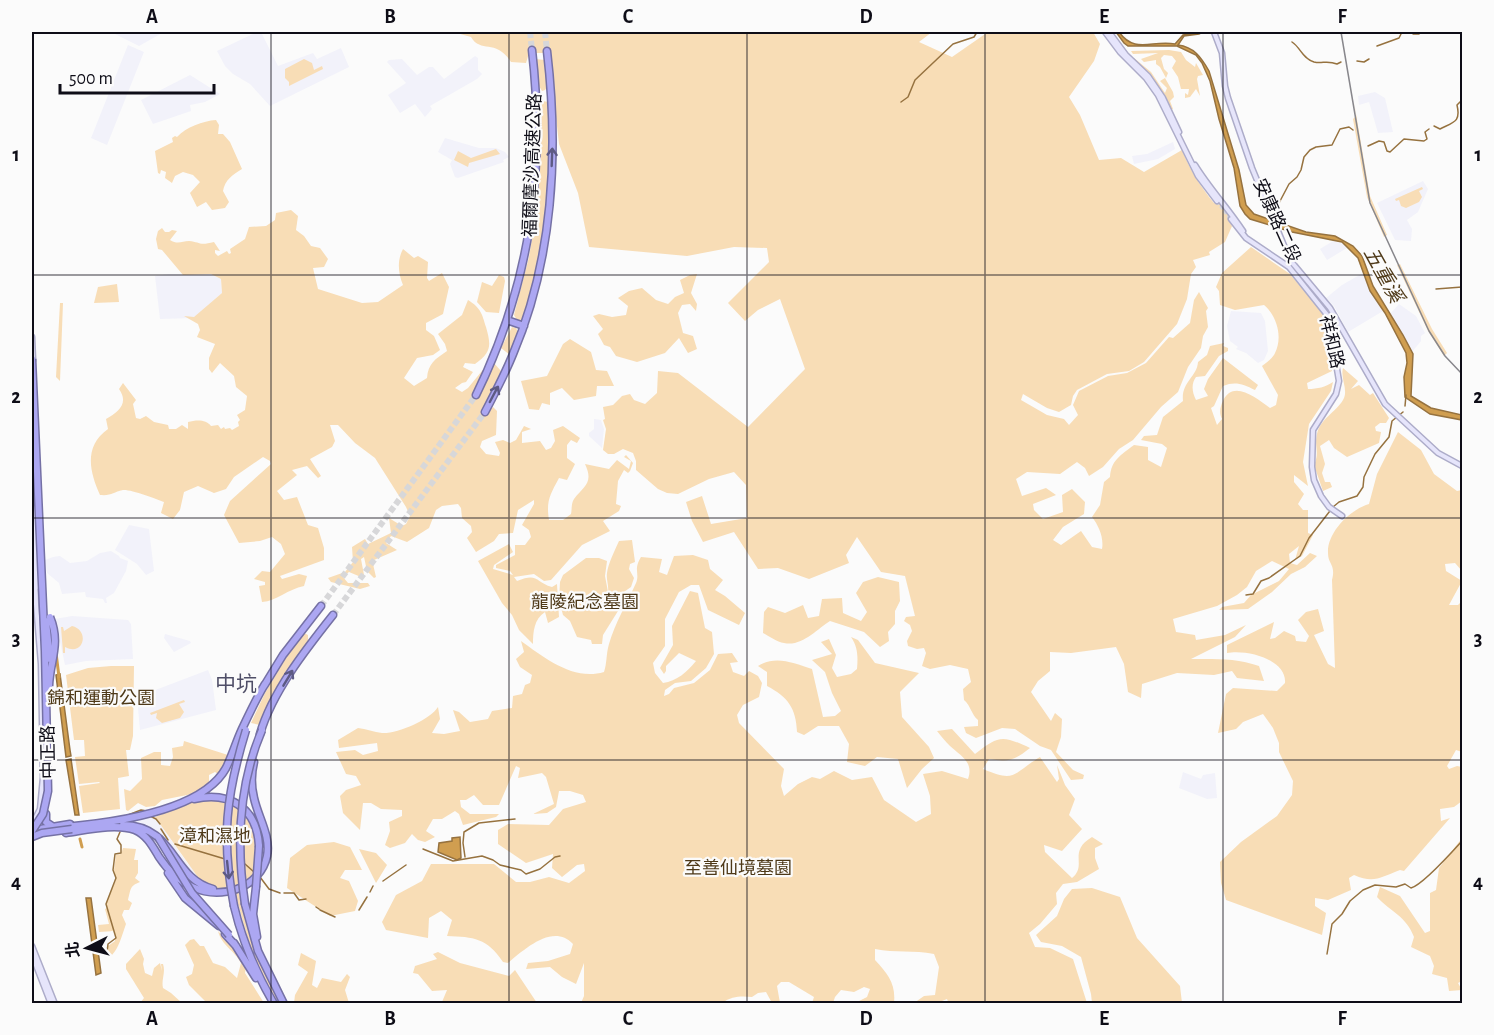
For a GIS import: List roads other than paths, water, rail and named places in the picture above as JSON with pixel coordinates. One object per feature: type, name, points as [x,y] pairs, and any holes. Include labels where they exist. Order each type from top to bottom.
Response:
[{"type":"highway","name":"福爾摩沙高速公路","points":[[476,395],[501,341],[517,288],[531,224],[536,171],[537,97],[532,50]]},
{"type":"highway","name":"福爾摩沙高速公路","points":[[485,412],[524,326],[544,246],[552,152],[552,95],[547,51]]},
{"type":"highway","points":[[537,97],[552,95]]},
{"type":"highway","points":[[507,320],[524,326]]},
{"type":"highway","points":[[32,359],[48,798],[33,832]]},
{"type":"highway","points":[[32,435],[43,666],[46,790],[42,810],[33,832]]},
{"type":"highway","points":[[39,547],[50,659],[47,677]]},
{"type":"highway","points":[[33,832],[132,819],[159,811],[209,787],[226,768],[265,684],[321,606]]},
{"type":"highway","points":[[42,613],[55,632],[56,645],[49,681],[47,736]]},
{"type":"highway","points":[[284,1004],[254,940],[244,904],[240,862],[240,820],[247,772],[271,709],[287,680],[333,615]]},
{"type":"highway","points":[[303,629],[315,638]]},
{"type":"highway","points":[[244,729],[230,787],[227,860],[234,906],[243,938],[274,1004]]},
{"type":"highway","points":[[33,832],[38,836],[126,828],[145,836],[169,871],[186,885],[211,892],[226,891],[250,883],[265,864],[267,844],[251,780],[262,730]]},
{"type":"highway","points":[[180,802],[213,796],[226,798],[246,811],[252,820],[257,830],[259,846],[253,914],[255,929],[257,941],[274,985]]},
{"type":"highway","points":[[45,813],[46,822],[56,826]]},
{"type":"highway","points":[[33,832],[56,826],[112,822]]},
{"type":"highway","points":[[33,832],[123,825],[140,827],[165,843],[184,869],[197,882],[209,888],[226,891]]},
{"type":"highway","points":[[158,837],[192,893],[229,936],[269,995]]},
{"type":"highway","points":[[158,854],[185,898],[229,936]]},
{"type":"main road","points":[[1107,32],[1148,76],[1163,98],[1191,159],[1217,201],[1199,181],[1158,95],[1146,78],[1120,52],[1107,32]]},
{"type":"main road","name":"安康路二段","points":[[1214,32],[1222,53],[1228,98],[1252,168],[1290,260],[1330,308],[1377,392],[1398,418],[1438,453],[1462,466]]},
{"type":"main road","name":"祥和路","points":[[1191,159],[1204,180],[1251,241],[1231,219],[1246,238],[1281,261],[1294,273],[1329,318],[1339,384],[1336,394],[1314,427],[1313,476],[1318,492],[1326,504],[1342,516]]},
{"type":"main road","name":"中正路","points":[[32,337],[42,613],[43,777],[42,796],[33,832]]},
{"type":"main road","name":"中正路","points":[[32,400],[44,651],[41,668]]},
{"type":"main road","name":"中正路","points":[[32,467],[47,668],[47,736]]},
{"type":"main road","points":[[44,651],[47,668]]},
{"type":"main road","points":[[45,693],[47,677]]},
{"type":"main road","points":[[41,684],[45,693]]},
{"type":"main road","name":"中正路","points":[[33,832],[45,813],[50,792],[45,693]]},
{"type":"main road","name":"中正路","points":[[33,832],[45,813]]},
{"type":"main road","points":[[32,946],[53,1004]]},
{"type":"main road","points":[[32,955],[53,1004]]},
{"type":"waterway","points":[[901,102],[908,97],[915,80],[953,44],[974,37],[977,32]]},
{"type":"waterway","points":[[1377,46],[1399,38],[1402,32]]},
{"type":"waterway","points":[[1412,32],[1413,34],[1422,32]]},
{"type":"waterway","points":[[1292,42],[1314,62],[1337,64],[1341,62]]},
{"type":"waterway","points":[[1357,61],[1364,62],[1369,59]]},
{"type":"waterway","points":[[1434,126],[1440,129],[1455,121],[1458,115],[1457,105],[1462,100]]},
{"type":"waterway","points":[[1279,203],[1289,184],[1297,177],[1304,157],[1310,150],[1332,145],[1340,129],[1349,127],[1353,130]]},
{"type":"waterway","points":[[1368,146],[1379,141],[1384,142],[1387,151],[1390,152],[1404,139],[1424,141],[1427,139],[1425,132],[1429,129]]},
{"type":"waterway","points":[[1436,289],[1462,287]]},
{"type":"waterway","points":[[1405,406],[1406,395]]},
{"type":"waterway","points":[[1246,595],[1253,594],[1261,581],[1300,556],[1309,538],[1333,507],[1339,502],[1357,496],[1363,487],[1364,477],[1375,454],[1389,437],[1392,421],[1403,412]]},
{"type":"waterway","points":[[56,653],[59,677]]},
{"type":"waterway","points":[[128,815],[141,810],[147,811]]},
{"type":"waterway","points":[[150,816],[160,824]]},
{"type":"waterway","points":[[465,857],[464,832],[479,823],[515,819]]},
{"type":"waterway","points":[[161,829],[168,840]]},
{"type":"waterway","points":[[107,952],[108,944],[116,938],[106,904],[116,878],[113,870],[115,854],[121,853],[121,845],[117,839],[120,832]]},
{"type":"waterway","points":[[80,839],[82,847]]},
{"type":"waterway","points":[[1327,954],[1332,924],[1350,901],[1363,890],[1375,885],[1396,887],[1405,884],[1411,888],[1416,886],[1462,841]]},
{"type":"waterway","points":[[175,844],[225,859]]},
{"type":"waterway","points":[[423,849],[453,861],[482,856],[500,865],[521,870],[526,874],[540,869],[555,857],[560,856]]},
{"type":"waterway","points":[[245,864],[254,872]]},
{"type":"waterway","points":[[383,881],[406,865]]},
{"type":"waterway","points":[[260,877],[269,889],[280,893]]},
{"type":"waterway","points":[[370,892],[373,886]]},
{"type":"waterway","points":[[284,893],[294,893],[299,900],[306,899]]},
{"type":"waterway","points":[[359,910],[367,897]]},
{"type":"waterway","points":[[320,910],[335,917]]},
{"type":"tunnel","points":[[530,32],[532,50]]},
{"type":"tunnel","points":[[545,32],[547,51]]},
{"type":"tunnel","points":[[1217,201],[1231,219]]},
{"type":"tunnel","points":[[321,606],[476,395]]},
{"type":"tunnel","points":[[333,615],[485,412]]},
{"type":"tram line","points":[[1341,32],[1370,203],[1429,331],[1445,356],[1462,374]]},
{"type":"district","name":"中坑","points":[[236,684]]},
{"type":"water label","name":"五重溪","points":[[1383,275]]},
{"type":"park label","name":"龍陵紀念墓園","points":[[585,603]]},
{"type":"park label","name":"錦和運動公園","points":[[101,699]]},
{"type":"park label","name":"漳和濕地","points":[[215,837]]},
{"type":"park label","name":"至善仙境墓園","points":[[738,869]]}]
